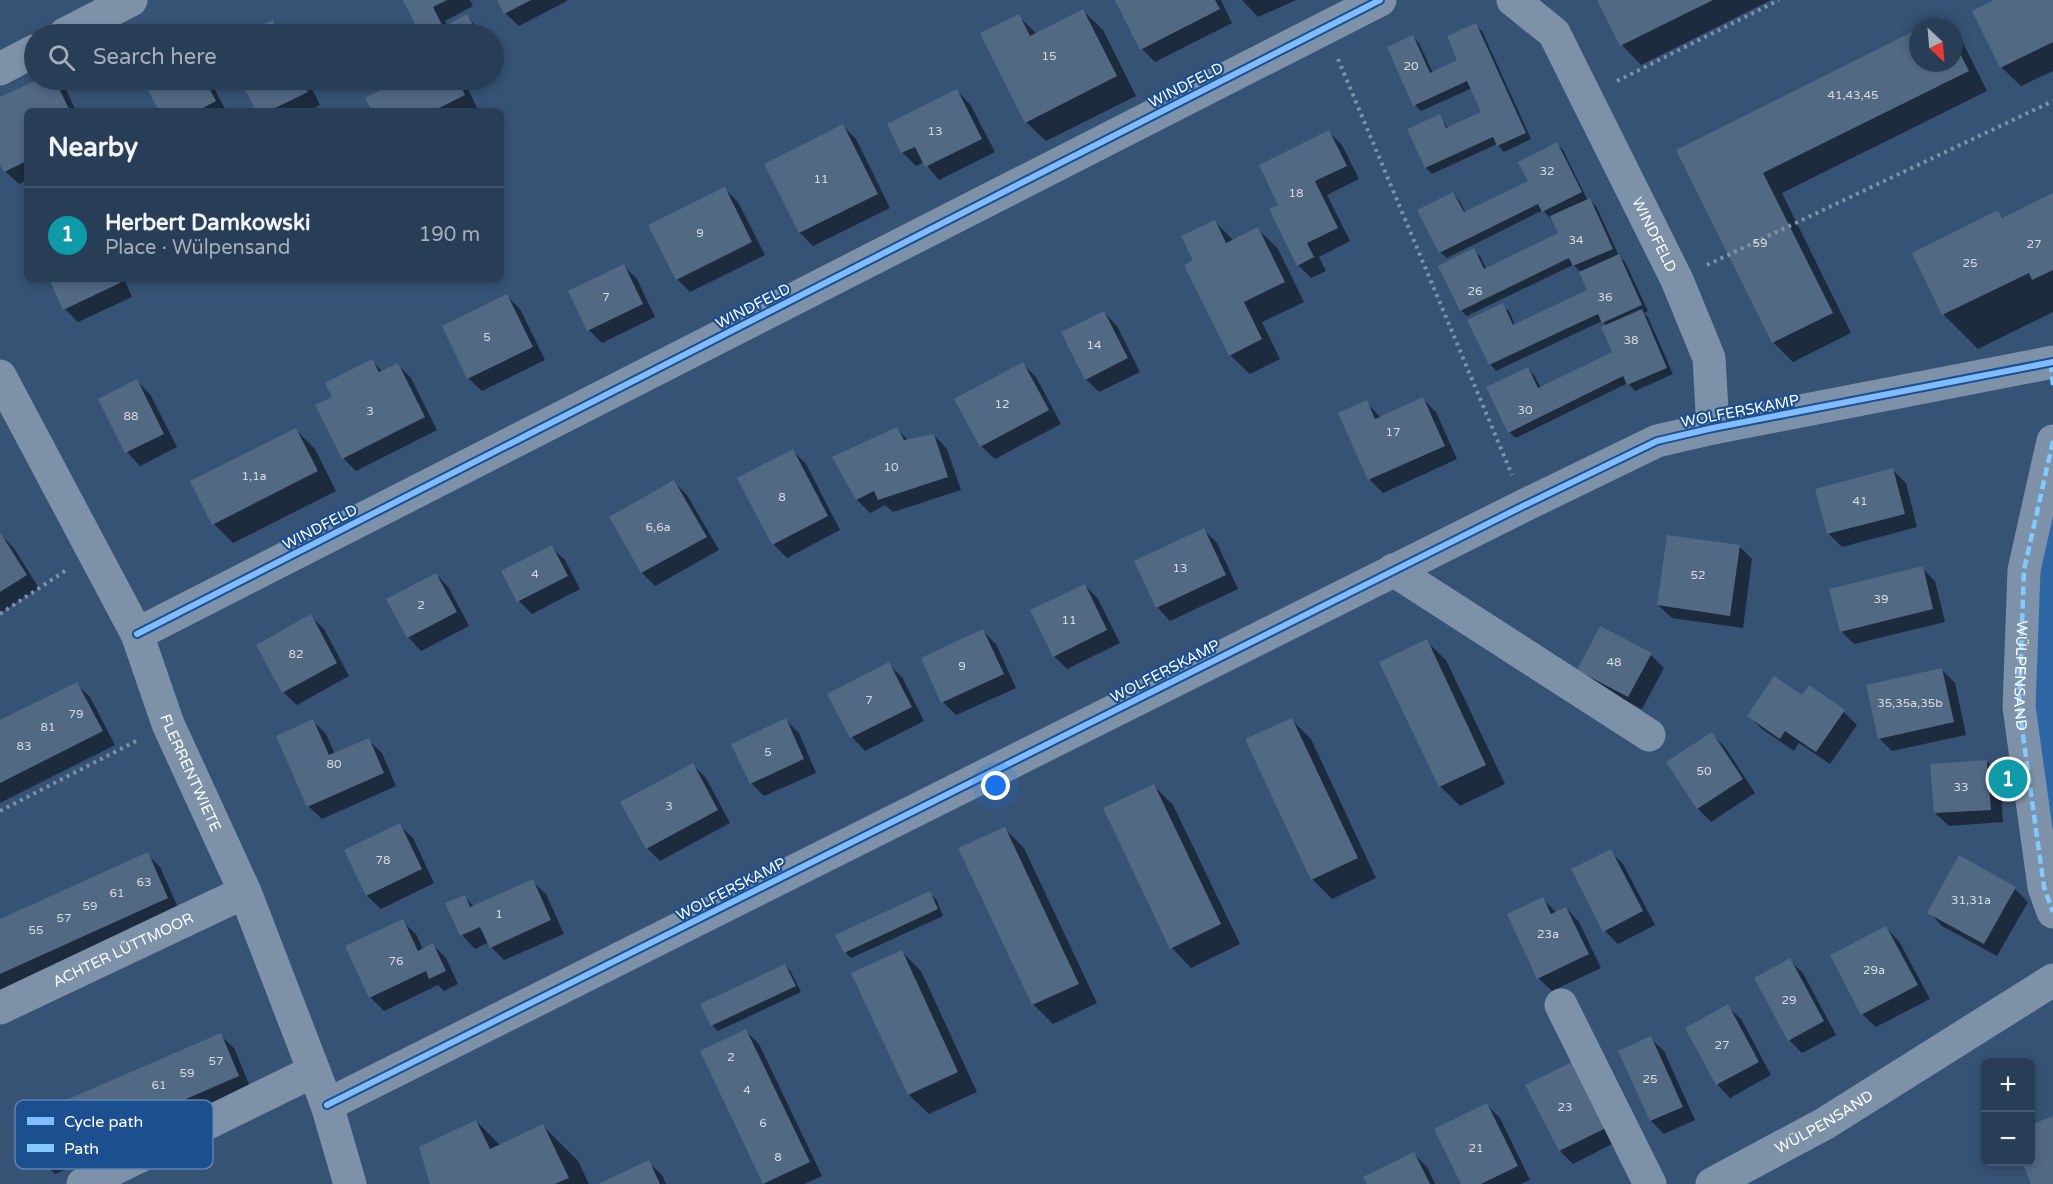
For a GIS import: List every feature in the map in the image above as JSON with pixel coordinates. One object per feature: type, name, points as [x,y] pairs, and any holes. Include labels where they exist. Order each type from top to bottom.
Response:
[{"type":"street","points":[[85,24],[132,0]]},
{"type":"street","name":"WINDFELD","points":[[137,634],[1380,0]]},
{"type":"street","name":"WINDFELD","points":[[1513,0],[1554,33],[1677,280],[1709,358],[1713,428]]},
{"type":"street","points":[[0,69],[24,56]]},
{"type":"street","name":"WOLFERSKAMP","points":[[327,1105],[1393,570],[1657,441],[1713,428],[2052,370]]},
{"type":"street","name":"FLERRENTWIETE","points":[[0,376],[137,634],[168,724],[245,892],[327,1105],[350,1184]]},
{"type":"street","name":"WÜLPENSAND","points":[[2053,441],[2024,570],[2019,707],[2044,887],[2053,912]]},
{"type":"street","points":[[1393,570],[1649,735]]},
{"type":"street","name":"ACHTER LÜTTMOOR","points":[[0,1008],[245,892]]},
{"type":"street","name":"WÜLPENSAND","points":[[1712,1184],[1824,1124],[2053,980]]},
{"type":"street","points":[[1561,1005],[1650,1184]]},
{"type":"street","points":[[213,1120],[314,1071]]},
{"type":"street","points":[[83,1184],[114,1169]]},
{"type":"path","points":[[1587,96],[1779,0]]},
{"type":"path","points":[[1324,28],[1525,505]]},
{"type":"path","points":[[1677,280],[2053,101]]},
{"type":"path","points":[[0,614],[93,553]]},
{"type":"path","points":[[0,811],[168,724]]},
{"type":"shaded area","points":[[2053,443],[2053,912],[2019,707]]},
{"type":"building","points":[[403,0],[447,0],[433,7],[442,24],[415,24]]},
{"type":"building","points":[[497,0],[531,0],[504,14]]},
{"type":"building","points":[[1115,0],[1215,0],[1220,9],[1140,50]]},
{"type":"building","points":[[1597,0],[1713,0],[1620,46]]},
{"type":"building","points":[[1994,0],[2053,0],[2053,42],[2000,68],[1972,11]]},
{"type":"building","points":[[1083,9],[1117,76],[1025,123],[980,33],[1019,14],[1030,36]]},
{"type":"building","points":[[467,14],[472,24],[449,24]]},
{"type":"building","points":[[1476,23],[1526,133],[1497,146],[1493,137],[1425,168],[1407,129],[1440,114],[1446,128],[1481,112],[1467,81],[1413,106],[1387,47],[1413,35],[1430,73],[1457,60],[1447,36]]},
{"type":"building","points":[[1909,34],[1909,72],[1963,72],[1963,59],[1969,71],[1763,173],[1833,313],[1772,343],[1676,150]]},
{"type":"building","points":[[24,86],[24,90],[60,90],[69,108],[24,108],[24,162],[4,172],[0,164],[0,97]]},
{"type":"building","points":[[957,89],[982,139],[925,167],[915,147],[901,153],[887,124]]},
{"type":"building","points":[[148,90],[210,90],[216,101],[203,108],[157,108]]},
{"type":"building","points":[[245,90],[307,90],[308,92],[275,108],[254,108]]},
{"type":"building","points":[[381,90],[463,90],[465,95],[439,108],[370,108],[365,98]]},
{"type":"building","points":[[843,124],[878,194],[799,233],[764,164]]},
{"type":"building","points":[[1329,130],[1347,166],[1315,181],[1338,228],[1307,243],[1314,257],[1297,266],[1269,209],[1278,205],[1259,165]]},
{"type":"building","points":[[1557,142],[1582,192],[1542,212],[1538,204],[1439,253],[1417,210],[1453,192],[1464,212],[1528,181],[1518,162]]},
{"type":"building","points":[[725,187],[752,242],[676,280],[648,225]]},
{"type":"building","points":[[2053,193],[2053,270],[2032,280],[2029,273],[1942,315],[1912,253],[1998,210],[2002,218]]},
{"type":"building","points":[[1590,198],[1613,249],[1573,266],[1569,258],[1460,311],[1438,266],[1474,248],[1484,269],[1558,233],[1550,216]]},
{"type":"building","points":[[1215,220],[1226,243],[1258,227],[1285,282],[1244,302],[1262,339],[1229,356],[1184,265],[1193,260],[1181,236]]},
{"type":"building","points":[[1619,254],[1642,305],[1602,323],[1598,314],[1489,365],[1467,320],[1503,303],[1513,325],[1587,290],[1579,272]]},
{"type":"building","points":[[624,264],[643,304],[587,331],[568,291]]},
{"type":"building","points":[[50,282],[120,283],[63,310]]},
{"type":"building","points":[[507,294],[533,347],[467,379],[442,326]]},
{"type":"building","points":[[1642,309],[1667,368],[1627,385],[1623,376],[1508,433],[1486,387],[1528,367],[1538,388],[1612,352],[1601,327]]},
{"type":"building","points":[[1104,311],[1128,358],[1085,380],[1061,332]]},
{"type":"building","points":[[372,359],[379,372],[398,363],[425,417],[342,459],[315,405],[332,397],[325,383]]},
{"type":"building","points":[[1023,362],[1049,410],[980,447],[954,399]]},
{"type":"building","points":[[137,379],[164,434],[125,453],[98,399]]},
{"type":"building","points":[[1423,397],[1445,446],[1368,480],[1338,413],[1367,400],[1375,419]]},
{"type":"building","points":[[897,427],[904,440],[934,434],[948,477],[878,500],[874,491],[856,500],[832,457]]},
{"type":"building","points":[[296,428],[318,471],[212,525],[190,481]]},
{"type":"building","points":[[793,449],[828,516],[772,545],[737,478]]},
{"type":"building","points":[[1893,468],[1905,514],[1827,534],[1815,489]]},
{"type":"building","points":[[674,480],[707,537],[641,573],[609,517]]},
{"type":"building","points":[[1204,528],[1226,575],[1156,608],[1134,561]]},
{"type":"building","points":[[0,532],[27,575],[0,592]]},
{"type":"building","points":[[1667,535],[1740,545],[1730,616],[1657,605]]},
{"type":"building","points":[[552,545],[568,576],[517,602],[501,571]]},
{"type":"building","points":[[1923,566],[1933,609],[1840,632],[1829,589]]},
{"type":"building","points":[[436,573],[457,612],[407,638],[386,599]]},
{"type":"building","points":[[1085,584],[1107,630],[1053,657],[1030,610]]},
{"type":"building","points":[[311,614],[337,663],[282,693],[256,645]]},
{"type":"building","points":[[1600,626],[1652,653],[1628,697],[1577,670]]},
{"type":"building","points":[[983,629],[1004,674],[941,703],[921,658]]},
{"type":"building","points":[[1427,639],[1486,765],[1439,787],[1379,662]]},
{"type":"building","points":[[889,662],[912,707],[850,738],[827,694]]},
{"type":"building","points":[[1942,668],[1954,722],[1878,739],[1866,685]]},
{"type":"building","points":[[1774,676],[1802,695],[1809,685],[1845,710],[1816,752],[1785,731],[1780,739],[1747,716]]},
{"type":"building","points":[[77,682],[103,731],[0,783],[0,720]]},
{"type":"building","points":[[786,718],[804,759],[750,784],[731,744]]},
{"type":"building","points":[[1292,718],[1358,858],[1311,880],[1245,739]]},
{"type":"building","points":[[313,719],[329,755],[369,738],[384,773],[307,807],[276,736]]},
{"type":"building","points":[[1712,732],[1743,779],[1697,809],[1666,762]]},
{"type":"building","points":[[1987,760],[1991,810],[1934,813],[1930,764]]},
{"type":"building","points":[[693,763],[718,810],[646,849],[620,802]]},
{"type":"building","points":[[1154,784],[1221,924],[1170,949],[1103,808]]},
{"type":"building","points":[[400,823],[422,869],[366,896],[344,850]]},
{"type":"building","points":[[1005,827],[1079,984],[1032,1005],[958,848]]},
{"type":"building","points":[[1611,849],[1643,911],[1603,932],[1571,869]]},
{"type":"building","points":[[148,852],[168,898],[0,974],[0,919]]},
{"type":"building","points":[[1959,855],[2016,887],[1984,944],[1927,913]]},
{"type":"building","points":[[533,879],[551,920],[490,948],[480,927],[460,936],[445,903],[465,895],[470,907]]},
{"type":"building","points":[[930,891],[938,909],[844,953],[835,935]]},
{"type":"building","points":[[1543,897],[1551,914],[1566,907],[1589,954],[1537,979],[1507,914]]},
{"type":"building","points":[[403,919],[418,951],[433,943],[446,971],[429,979],[426,971],[369,998],[345,946]]},
{"type":"building","points":[[1886,926],[1918,985],[1861,1015],[1830,955]]},
{"type":"building","points":[[902,950],[958,1072],[908,1095],[851,973]]},
{"type":"building","points":[[1790,958],[1824,1021],[1788,1041],[1754,978]]},
{"type":"building","points":[[785,964],[796,986],[711,1026],[700,1004]]},
{"type":"building","points":[[1728,1004],[1759,1062],[1716,1085],[1685,1028]]},
{"type":"building","points":[[746,1029],[810,1162],[763,1184],[700,1051]]},
{"type":"building","points":[[221,1033],[239,1076],[184,1100],[66,1100]]},
{"type":"building","points":[[1651,1036],[1683,1107],[1650,1121],[1618,1051]]},
{"type":"building","points":[[1572,1062],[1606,1128],[1559,1151],[1525,1085]]},
{"type":"building","points":[[1487,1103],[1518,1166],[1481,1184],[1461,1184],[1434,1129]]},
{"type":"building","points":[[2053,1116],[2053,1184],[2031,1184],[2024,1166],[2035,1166],[2035,1123]]},
{"type":"building","points":[[476,1120],[490,1149],[543,1124],[569,1178],[555,1184],[430,1184],[419,1147]]},
{"type":"building","points":[[1414,1152],[1430,1184],[1367,1184],[1363,1177]]},
{"type":"building","points":[[649,1160],[660,1184],[598,1184]]},
{"type":"marked path","points":[[2051,363],[2053,385]]},
{"type":"marked path","points":[[2053,441],[2024,570],[2019,707],[2044,887],[2053,912]]},
{"type":"cycle path","points":[[137,634],[1380,0]]},
{"type":"cycle path","points":[[327,1105],[1657,441],[2053,362]]},
{"type":"place","name":"Herbert Damkowski","points":[[2008,779]]}]
